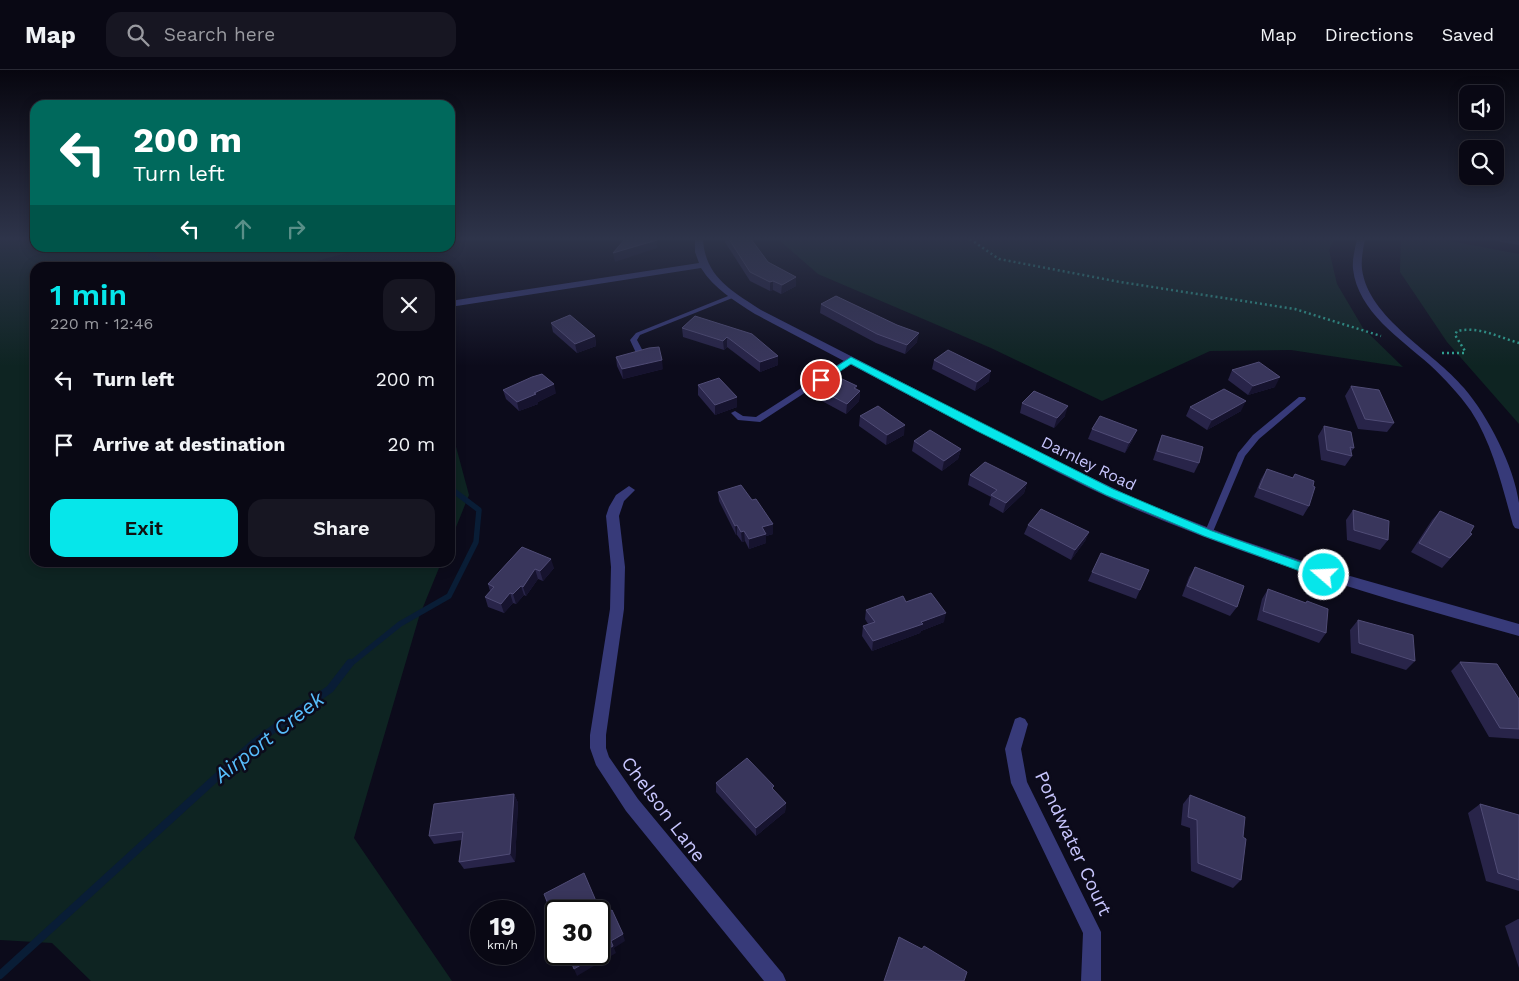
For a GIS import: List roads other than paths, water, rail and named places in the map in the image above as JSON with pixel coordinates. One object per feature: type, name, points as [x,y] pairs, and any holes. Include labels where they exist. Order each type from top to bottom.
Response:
[{"type":"street","points":[[455,303],[596,282]]},
{"type":"street","name":"Darnley Road","points":[[717,282],[733,296],[758,312],[1097,486],[1208,534],[1324,575],[1405,600],[1519,630]]},
{"type":"street","points":[[1360,282],[1368,298],[1394,329],[1422,352],[1463,394],[1490,434],[1498,453],[1519,525]]},
{"type":"street","name":"Chelson Lane","points":[[629,490],[618,500],[612,510],[611,523],[614,531],[618,567],[617,608],[598,735],[598,748],[602,760],[632,805],[776,981]]},
{"type":"street","name":"Pondwater Court","points":[[1020,724],[1013,749],[1019,783],[1092,932],[1091,981]]},
{"type":"lane","points":[[641,354],[633,340],[638,334],[733,296]]},
{"type":"lane","points":[[735,413],[741,418],[757,420],[851,360]]},
{"type":"lane","points":[[1208,534],[1241,455],[1256,436],[1302,399]]},
{"type":"waterway","name":"Airport Creek","points":[[349,665],[400,624],[449,596],[476,542],[479,510],[455,492]]},
{"type":"waterway","name":"Airport Creek","points":[[0,975],[254,743],[330,689],[350,663]]}]
